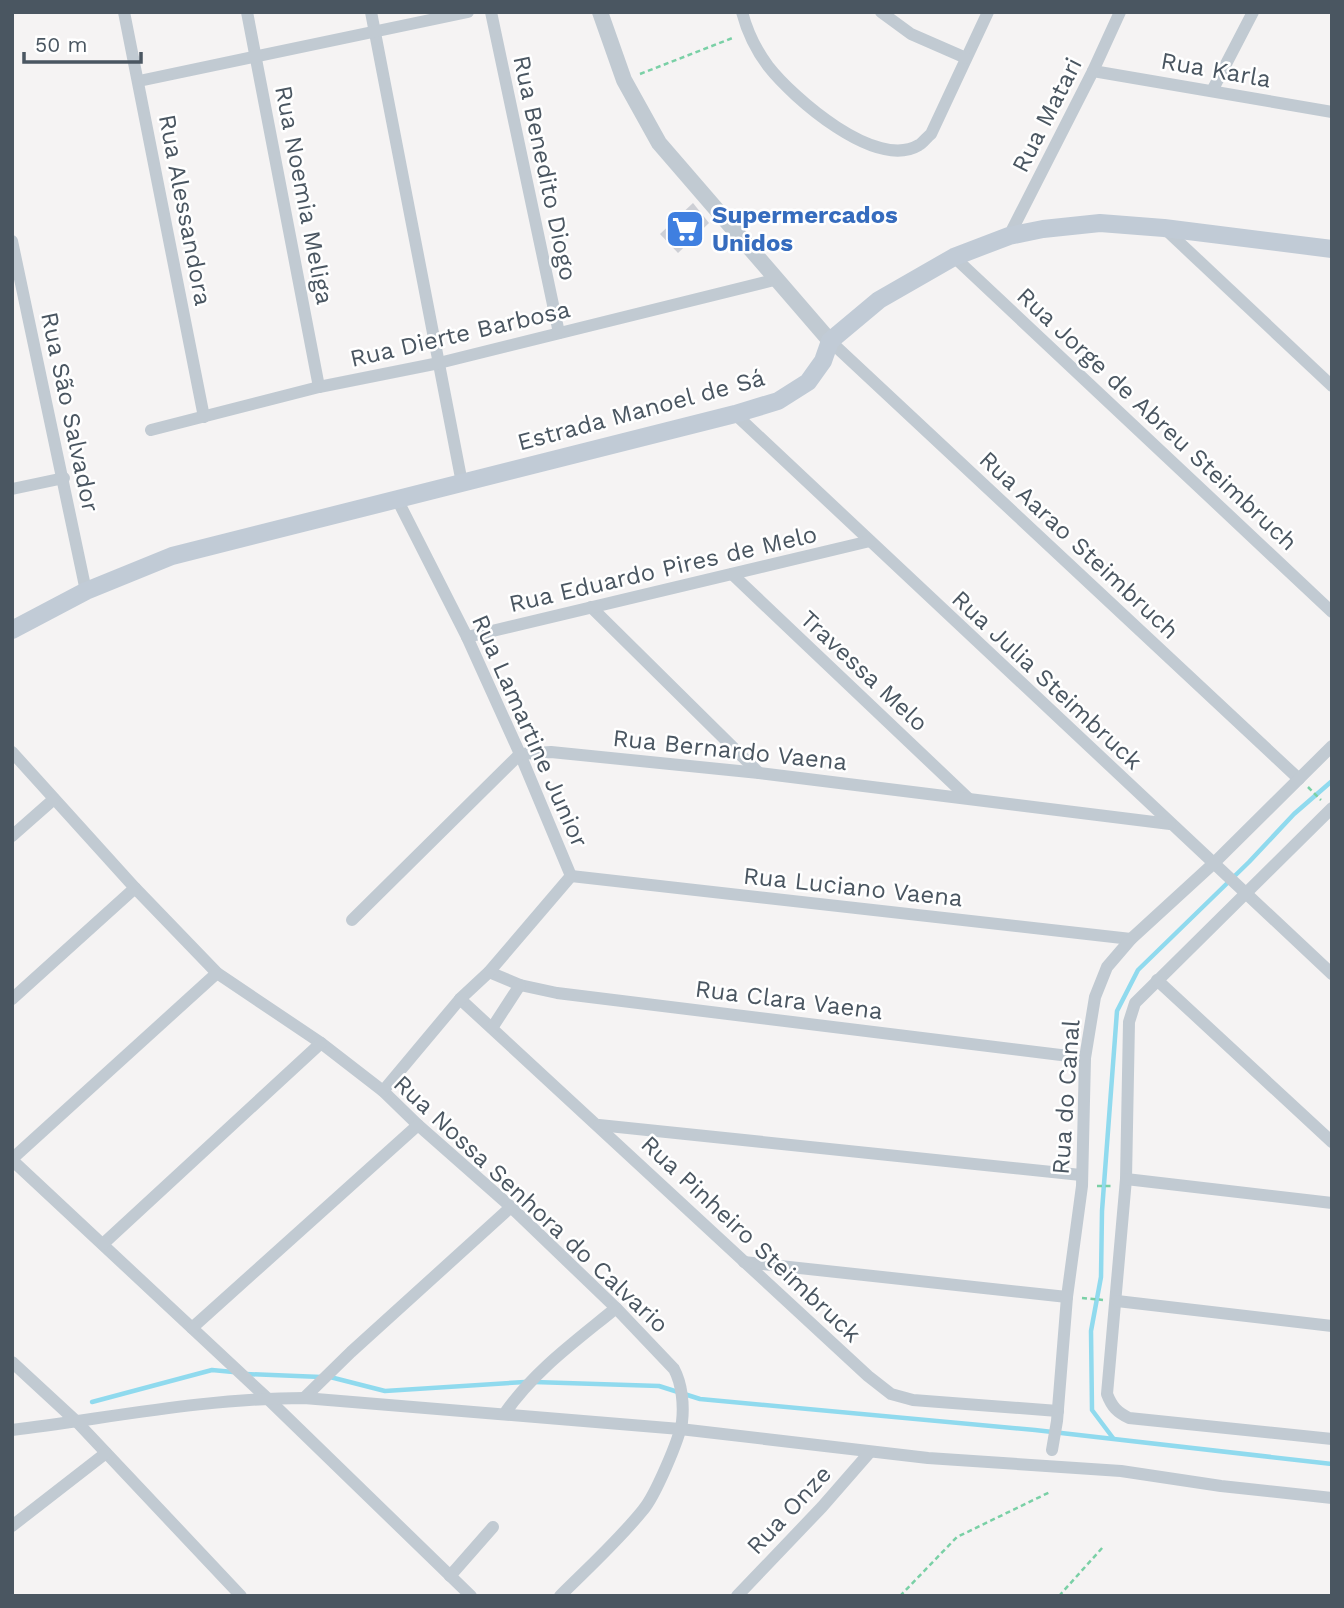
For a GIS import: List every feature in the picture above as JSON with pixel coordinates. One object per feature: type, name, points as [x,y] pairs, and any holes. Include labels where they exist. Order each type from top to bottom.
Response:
[{"type":"main road","name":"Estrada Manoel de Sá","points":[[12,630],[86,592],[172,556],[778,401],[808,382],[823,361],[830,341],[879,300],[954,257],[1009,236],[1043,229],[1100,223],[1164,228],[1332,249]]},
{"type":"street","name":"Rua Alessandora","points":[[124,12],[204,417]]},
{"type":"street","name":"Rua Noemia Meliga","points":[[247,12],[319,387]]},
{"type":"street","points":[[371,12],[462,483]]},
{"type":"street","points":[[139,80],[468,12]]},
{"type":"street","name":"Rua Benedito Diogo","points":[[491,12],[559,333]]},
{"type":"street","points":[[600,12],[624,80],[659,143],[830,341]]},
{"type":"street","points":[[742,12],[747,32],[767,64],[813,110],[841,131],[866,143],[900,151],[919,145],[931,134],[988,12]]},
{"type":"street","points":[[881,12],[911,34],[966,58]]},
{"type":"street","name":"Rua Matari","points":[[1009,236],[1120,12]]},
{"type":"street","points":[[1212,90],[1253,12]]},
{"type":"street","name":"Rua Karla","points":[[1093,71],[1332,112]]},
{"type":"street","points":[[1164,228],[1332,386]]},
{"type":"street","name":"Rua São Salvador","points":[[12,241],[86,592]]},
{"type":"street","name":"Rua Jorge de Abreu Steimbruch","points":[[954,257],[1332,612]]},
{"type":"street","name":"Rua Dierte Barbosa","points":[[151,430],[319,387],[439,363],[778,279]]},
{"type":"street","name":"Rua Aarao Steimbruch","points":[[830,341],[1302,782]]},
{"type":"street","name":"Rua Julia Steimbruck","points":[[735,414],[1332,974]]},
{"type":"street","points":[[12,489],[64,478]]},
{"type":"street","name":"Rua Lamartine Junior","points":[[383,1091],[460,999],[489,972],[571,876],[467,637],[397,499]]},
{"type":"street","name":"Rua Eduardo Pires de Melo","points":[[467,637],[870,541]]},
{"type":"street","name":"Travessa Melo","points":[[732,574],[968,798]]},
{"type":"street","points":[[591,607],[759,773]]},
{"type":"street","name":"Rua do Canal","points":[[1052,1450],[1074,1297],[1084,1180],[1085,1058],[1095,996],[1107,967],[1130,939],[1216,865],[1302,782],[1332,746]]},
{"type":"street","name":"Rua Nossa Senhora do Calvario","points":[[12,752],[135,888],[218,973],[321,1043],[383,1091],[511,1207],[616,1308],[674,1369],[680,1381],[681,1424]]},
{"type":"street","name":"Rua Bernardo Vaena","points":[[520,754],[551,752],[759,773],[1170,824]]},
{"type":"street","points":[[352,920],[520,754]]},
{"type":"street","points":[[12,836],[54,799]]},
{"type":"street","points":[[1330,808],[1244,891],[1135,1003],[1129,1022],[1123,1183],[1107,1394],[1111,1406],[1129,1418],[1332,1439]]},
{"type":"street","name":"Rua Luciano Vaena","points":[[571,876],[1130,939]]},
{"type":"street","points":[[12,999],[135,888]]},
{"type":"street","name":"Rua Clara Vaena","points":[[489,972],[520,985],[570,994],[1085,1058]]},
{"type":"street","points":[[218,973],[12,1160],[267,1398],[471,1596]]},
{"type":"street","points":[[1157,980],[1332,1142]]},
{"type":"street","points":[[492,1028],[520,985]]},
{"type":"street","name":"Rua Pinheiro Steimbruck","points":[[460,999],[868,1376],[891,1394],[912,1400],[1057,1416]]},
{"type":"street","points":[[103,1244],[321,1043]]},
{"type":"street","points":[[192,1328],[418,1125]]},
{"type":"street","points":[[598,1125],[1084,1180]]},
{"type":"street","points":[[1123,1183],[1332,1203]]},
{"type":"street","points":[[304,1398],[511,1207]]},
{"type":"street","points":[[744,1262],[1074,1297]]},
{"type":"street","points":[[1113,1301],[1332,1326]]},
{"type":"street","points":[[505,1413],[520,1391],[545,1366],[616,1308]]},
{"type":"street","points":[[12,1362],[72,1418],[240,1596]]},
{"type":"street","points":[[12,1430],[72,1418],[267,1398],[304,1398],[681,1424],[870,1452],[1121,1471],[1221,1486],[1332,1498]]},
{"type":"street","points":[[560,1596],[645,1508],[681,1424]]},
{"type":"street","name":"Rua Onze","points":[[737,1596],[870,1452]]},
{"type":"street","points":[[12,1526],[106,1454]]},
{"type":"street","points":[[450,1576],[493,1527]]},
{"type":"path","points":[[624,80],[747,32]]},
{"type":"path","points":[[1302,782],[1330,808]]},
{"type":"path","points":[[1084,1180],[1123,1183]]},
{"type":"path","points":[[1074,1297],[1113,1301]]},
{"type":"path","points":[[900,1596],[957,1537],[1050,1492]]},
{"type":"path","points":[[1059,1596],[1103,1547]]},
{"type":"building","name":"Supermercados Unidos","points":[[693,203],[709,223],[678,253],[660,234]]},
{"type":"waterway","points":[[1113,1438],[1092,1410],[1091,1331],[1101,1277],[1102,1211],[1117,1011],[1138,970],[1249,862],[1294,814],[1332,781]]},
{"type":"waterway","points":[[92,1402],[212,1370],[233,1372]]},
{"type":"waterway","points":[[246,1374],[321,1377]]},
{"type":"waterway","points":[[330,1377],[385,1391],[525,1382]]},
{"type":"waterway","points":[[534,1382],[659,1386],[700,1399],[1035,1430],[1332,1464]]},
{"type":"place","name":"Supermercados Unidos","points":[[685,229]]}]
